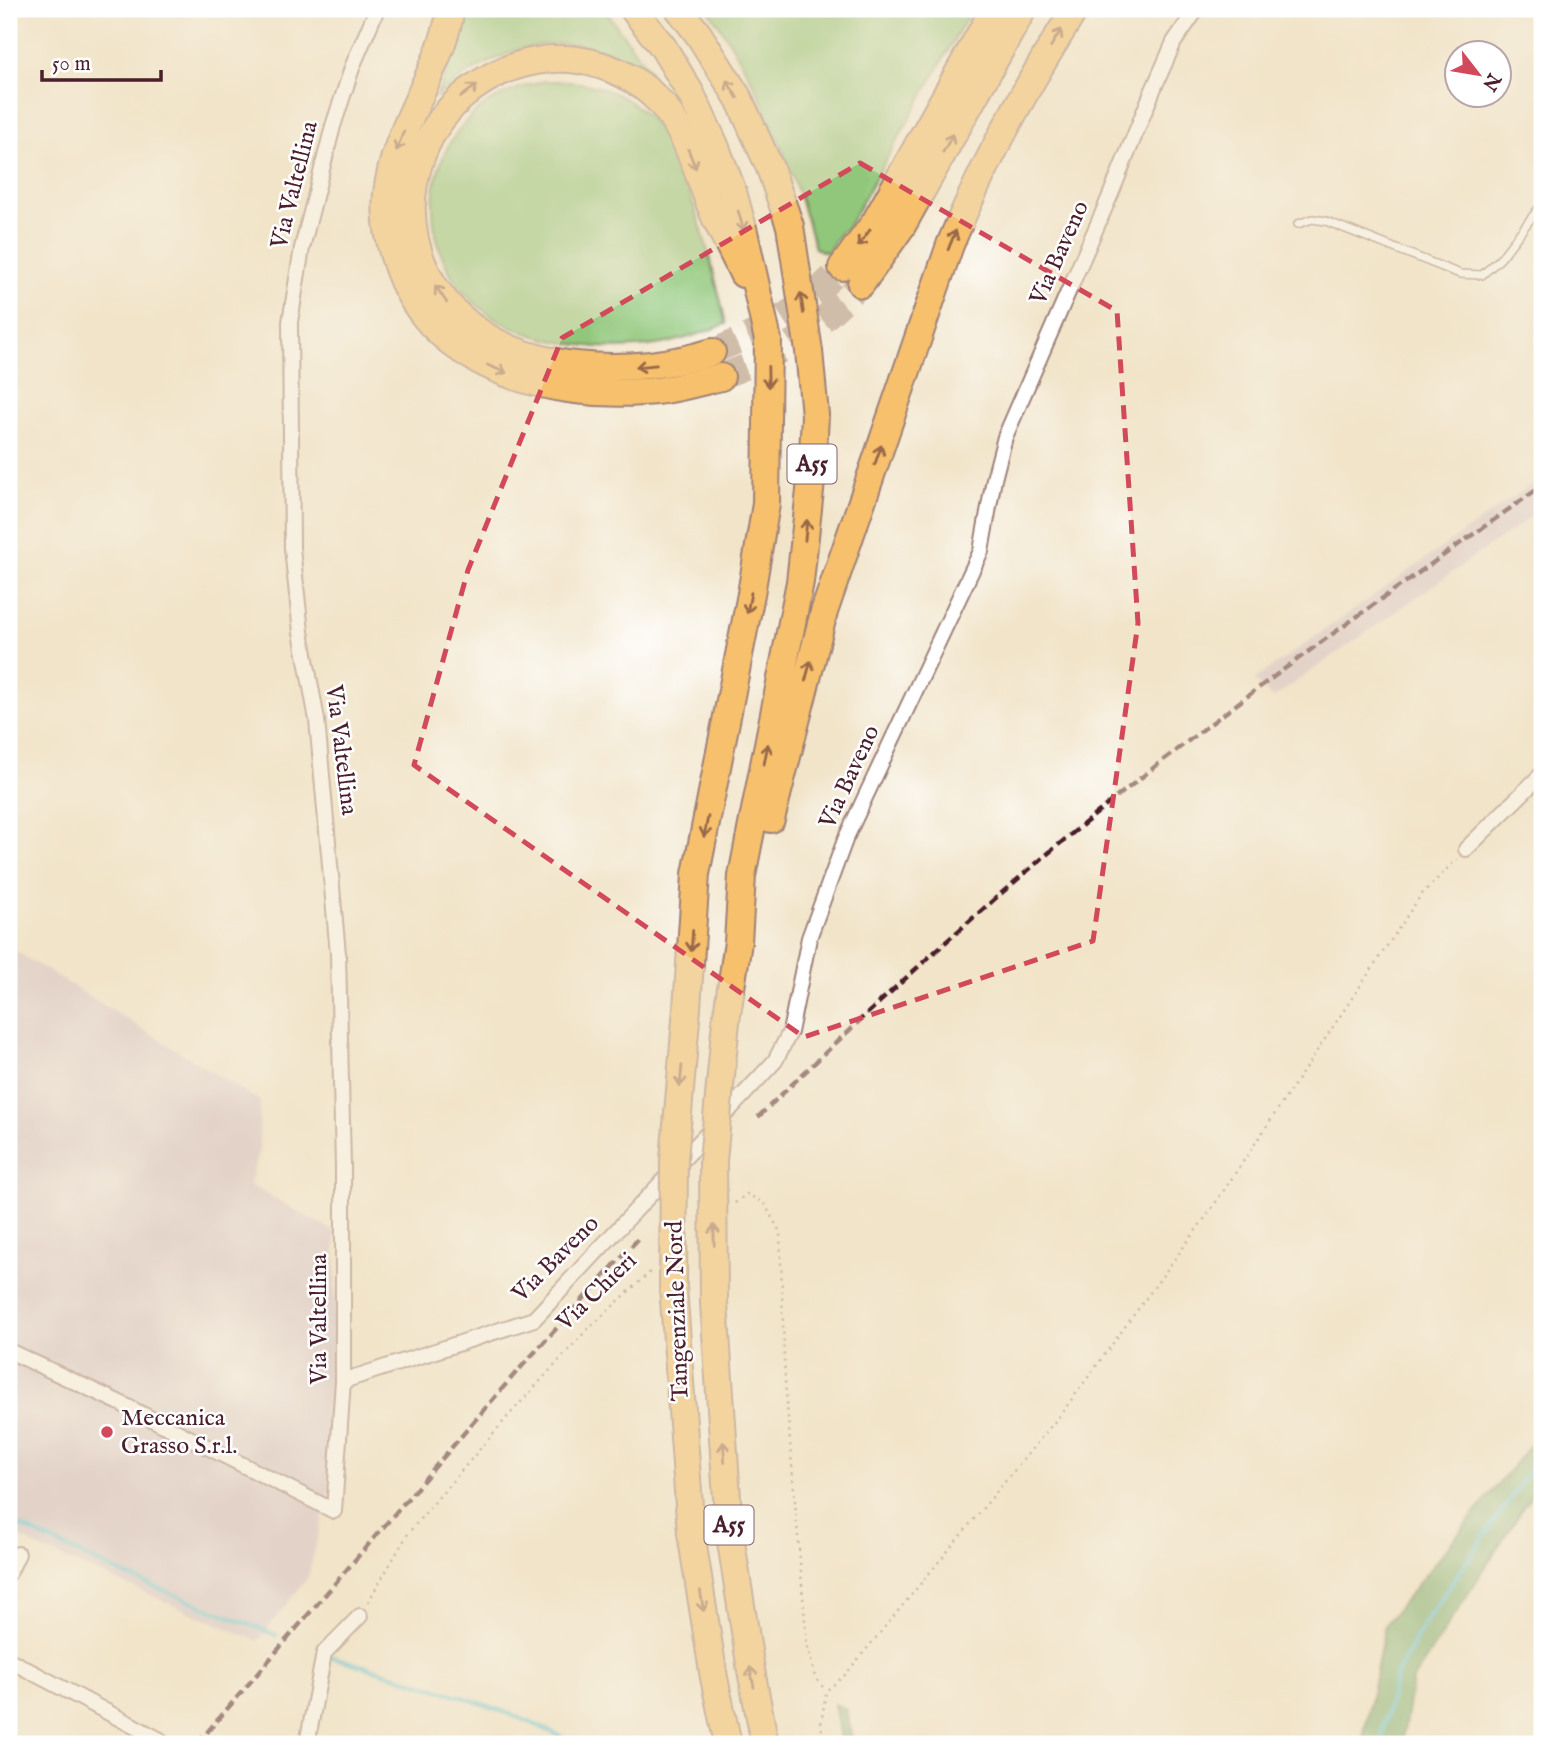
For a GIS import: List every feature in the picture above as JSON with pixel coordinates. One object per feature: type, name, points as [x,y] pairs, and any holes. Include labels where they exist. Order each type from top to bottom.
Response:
[{"type":"highway","name":"A55","points":[[451,9],[442,40],[393,159],[386,195],[396,266],[409,295],[431,323],[453,344],[491,367],[561,388],[618,393],[687,386],[717,364],[682,362],[615,369],[554,360],[499,342],[458,315],[429,277],[416,247],[411,215],[414,181],[424,146],[440,117],[463,94],[488,76],[517,64],[546,59],[577,60],[606,66],[634,80],[658,101],[683,136],[715,217],[760,310]]},
{"type":"highway","name":"A55","points":[[633,9],[663,47],[691,94],[714,143],[733,192],[760,310]]},
{"type":"highway","name":"A55","points":[[680,9],[738,99],[770,169],[790,226],[809,351],[815,415],[812,472],[800,582],[742,876],[738,942]]},
{"type":"highway","points":[[994,9],[875,222],[852,276],[902,226],[1023,9]]},
{"type":"highway","name":"A55","points":[[738,942],[764,851],[824,612],[950,245],[999,137],[1075,9]]},
{"type":"highway","name":"Tangenziale Nord","points":[[728,1744],[714,1678],[691,1534],[673,1286],[674,1160],[696,874],[766,504],[768,340],[760,310]]},
{"type":"highway","name":"Tangenziale Nord","points":[[738,942],[726,1021],[713,1161],[714,1303],[729,1529],[765,1744]]},
{"type":"street","name":"Via Valtellina","points":[[9,1351],[118,1402],[334,1511],[342,1381],[343,1166],[338,954],[317,720],[301,632],[292,548],[289,321],[302,248],[332,126],[353,65],[377,9]]},
{"type":"street","name":"Via Baveno","points":[[342,1381],[534,1319],[775,1061],[790,1032],[809,938],[845,839],[981,551],[994,479],[1005,437],[1174,42],[1197,9]]},
{"type":"street","points":[[1466,849],[1542,774]]},
{"type":"street","points":[[9,1573],[18,1554]]},
{"type":"street","points":[[307,1744],[324,1653],[360,1616]]},
{"type":"street","points":[[9,1660],[160,1740]]},
{"type":"lane","points":[[1298,224],[1319,219],[1460,274],[1482,275],[1500,259],[1542,204]]},
{"type":"path","points":[[824,1744],[821,1725],[826,1690],[845,1675],[1061,1414],[1210,1211],[1421,895],[1466,849]]},
{"type":"path","points":[[726,1211],[747,1194],[764,1202],[780,1232],[785,1382],[807,1644],[815,1677],[826,1690]]},
{"type":"path","name":"Via Chieri","points":[[360,1616],[409,1532],[510,1414],[585,1332],[651,1270]]},
{"type":"highlighted area","points":[[860,163],[1117,311],[1138,623],[1093,941],[804,1037],[414,765],[468,570],[562,338]]},
{"type":"shaded area","points":[[1542,477],[1542,509],[1273,698],[1254,680]]},
{"type":"shaded area","points":[[9,947],[260,1101],[259,1148],[250,1185],[335,1232],[336,1381],[328,1495],[308,1577],[258,1641],[37,1547],[9,1531]]},
{"type":"green space","points":[[465,9],[604,9],[651,72],[621,57],[592,47],[544,45],[498,58],[476,69],[436,97],[453,54]]},
{"type":"green space","points":[[708,9],[972,9],[847,228],[841,232],[827,253],[815,248],[796,185],[772,124],[743,64]]},
{"type":"green space","points":[[545,81],[603,88],[644,113],[659,131],[673,152],[694,206],[726,324],[681,339],[652,345],[600,347],[572,344],[546,339],[498,320],[478,306],[459,286],[445,262],[436,236],[433,208],[436,181],[444,155],[458,131],[485,104],[510,92]]},
{"type":"green space","points":[[1542,1430],[1542,1479],[1412,1681],[1402,1744],[1362,1744],[1385,1625]]},
{"type":"green space","points":[[834,1704],[846,1709],[853,1744],[841,1744]]},
{"type":"waterway","points":[[1380,1744],[1395,1677],[1425,1622],[1542,1453]]},
{"type":"waterway","points":[[9,1521],[125,1575],[276,1635]]},
{"type":"waterway","points":[[330,1656],[486,1705],[575,1744]]},
{"type":"tunnel","points":[[712,352],[782,317],[812,296],[842,267]]},
{"type":"tunnel","points":[[721,377],[767,358],[793,342],[828,315],[861,284]]},
{"type":"railway","points":[[758,1117],[927,959],[1013,883],[1155,766],[1374,604],[1542,486]]},
{"type":"railway","points":[[197,1744],[513,1376],[638,1239]]},
{"type":"place","name":"Meccanica Grasso S.r.l.","points":[[107,1432]]}]
